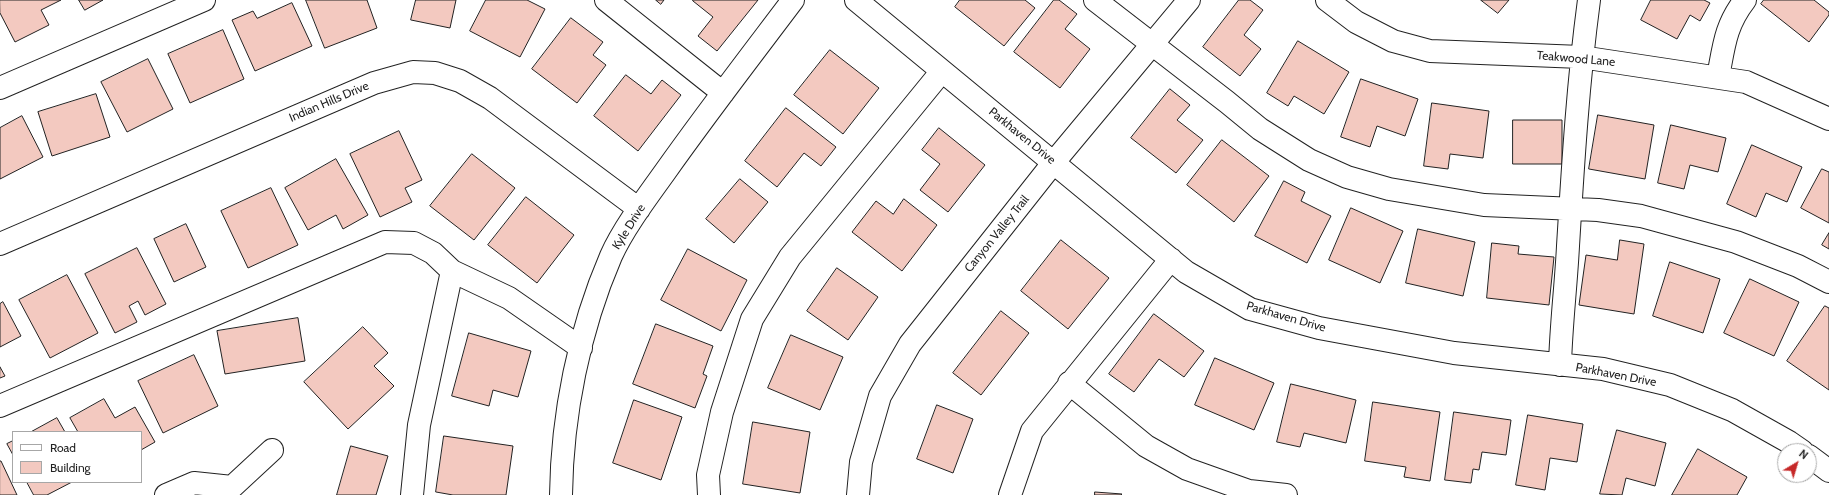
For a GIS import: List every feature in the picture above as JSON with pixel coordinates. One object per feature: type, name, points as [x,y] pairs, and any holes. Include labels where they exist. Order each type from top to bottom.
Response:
[{"type":"street","points":[[0,88],[204,0]]},
{"type":"street","points":[[606,0],[723,92]]},
{"type":"street","name":"Kyle Drive","points":[[560,495],[561,464],[573,380],[590,313],[611,255],[639,209],[723,92],[793,0]]},
{"type":"street","name":"Parkhaven Drive","points":[[856,0],[1186,272],[1250,309],[1319,328],[1454,353],[1603,369],[1670,385],[1732,410],[1790,443]]},
{"type":"street","points":[[1096,0],[1260,129],[1309,160],[1347,177],[1389,189],[1484,204],[1598,210],[1641,216],[1736,242],[1798,266],[1829,282]]},
{"type":"street","name":"Canyon Valley Trail","points":[[858,495],[861,462],[880,396],[910,344],[1054,162],[1189,0]]},
{"type":"street","name":"Teakwood Lane","points":[[1327,0],[1356,22],[1393,41],[1430,51],[1581,57],[1718,77],[1746,82],[1829,119]]},
{"type":"street","points":[[1560,365],[1581,57],[1589,0]]},
{"type":"street","points":[[1718,77],[1725,39],[1734,15],[1745,0]]},
{"type":"street","points":[[708,495],[708,475],[722,412],[752,319],[790,257],[942,71]]},
{"type":"street","name":"Indian Hills Drive","points":[[0,244],[374,83],[413,72],[435,73],[460,81],[490,98],[639,209]]},
{"type":"street","points":[[0,406],[385,242],[414,243],[433,253],[452,270],[509,298],[581,348]]},
{"type":"street","points":[[1010,495],[1032,431],[1069,383],[1171,259]]},
{"type":"street","points":[[412,495],[419,425],[452,270]]},
{"type":"street","points":[[1069,383],[1146,446],[1187,469],[1249,491],[1286,495]]},
{"type":"street","points":[[166,495],[194,483],[233,491],[272,450]]},
{"type":"street","points":[[1817,462],[1829,471]]},
{"type":"building","points":[[0,0],[61,0],[41,10],[49,25],[15,42],[0,13]]},
{"type":"building","points":[[79,0],[103,0],[85,10]]},
{"type":"building","points":[[306,0],[367,0],[377,28],[325,48]]},
{"type":"building","points":[[416,0],[456,0],[450,28],[411,20]]},
{"type":"building","points":[[486,0],[527,0],[545,9],[520,57],[470,31]]},
{"type":"building","points":[[656,0],[664,0],[661,4]]},
{"type":"building","points":[[693,0],[758,0],[717,51],[698,36],[713,17]]},
{"type":"building","points":[[960,0],[1025,0],[1035,8],[1004,46],[955,7]]},
{"type":"building","points":[[1054,0],[1059,0],[1077,14],[1065,29],[1090,49],[1060,88],[1014,52]]},
{"type":"building","points":[[1239,0],[1250,0],[1263,10],[1244,35],[1261,49],[1240,76],[1203,47]]},
{"type":"building","points":[[1481,0],[1509,0],[1498,13]]},
{"type":"building","points":[[1651,0],[1704,0],[1710,3],[1700,21],[1690,15],[1677,39],[1641,20]]},
{"type":"building","points":[[1764,0],[1814,0],[1829,12],[1829,15],[1809,42],[1761,4]]},
{"type":"building","points":[[292,3],[312,46],[255,71],[232,20],[253,11],[257,18]]},
{"type":"building","points":[[571,18],[603,42],[593,55],[606,65],[577,103],[532,69]]},
{"type":"building","points":[[223,30],[244,79],[190,103],[168,54]]},
{"type":"building","points":[[1298,41],[1349,72],[1324,114],[1294,96],[1288,106],[1267,93]]},
{"type":"building","points":[[830,50],[879,88],[843,134],[794,95]]},
{"type":"building","points":[[148,59],[173,109],[127,132],[101,82]]},
{"type":"building","points":[[626,75],[651,94],[662,80],[681,95],[638,151],[594,116]]},
{"type":"building","points":[[1361,79],[1418,99],[1405,136],[1377,126],[1370,147],[1341,137]]},
{"type":"building","points":[[1170,89],[1190,105],[1177,120],[1203,140],[1176,173],[1131,138]]},
{"type":"building","points":[[96,94],[110,137],[52,156],[38,112]]},
{"type":"building","points":[[1432,103],[1489,111],[1483,158],[1450,154],[1448,169],[1424,166]]},
{"type":"building","points":[[786,108],[836,147],[821,166],[804,153],[777,187],[745,161]]},
{"type":"building","points":[[1598,115],[1654,125],[1645,179],[1589,169]]},
{"type":"building","points":[[22,116],[43,157],[0,179],[0,128]]},
{"type":"building","points":[[1513,120],[1562,120],[1562,164],[1513,164]]},
{"type":"building","points":[[1671,125],[1726,138],[1718,172],[1690,165],[1684,189],[1658,183]]},
{"type":"building","points":[[939,128],[985,165],[948,212],[920,190],[940,164],[922,150]]},
{"type":"building","points":[[399,131],[422,180],[405,188],[412,202],[380,217],[350,154]]},
{"type":"building","points":[[1222,140],[1269,176],[1234,222],[1187,185]]},
{"type":"building","points":[[1752,145],[1802,167],[1787,202],[1766,193],[1756,217],[1727,204]]},
{"type":"building","points":[[472,154],[515,188],[474,240],[430,206]]},
{"type":"building","points":[[336,159],[368,215],[343,229],[336,215],[308,230],[285,188]]},
{"type":"building","points":[[1822,169],[1829,172],[1829,223],[1801,208]]},
{"type":"building","points":[[740,179],[768,202],[734,243],[706,219]]},
{"type":"building","points":[[1284,181],[1305,192],[1301,201],[1331,216],[1307,263],[1255,236]]},
{"type":"building","points":[[271,188],[298,245],[248,268],[221,211]]},
{"type":"building","points":[[526,197],[574,235],[537,283],[488,245]]},
{"type":"building","points":[[904,199],[937,225],[902,271],[852,232],[876,201],[893,214]]},
{"type":"building","points":[[1351,208],[1403,231],[1380,283],[1329,260]]},
{"type":"building","points":[[186,224],[206,267],[174,282],[154,239]]},
{"type":"building","points":[[1418,229],[1475,242],[1463,296],[1406,283]]},
{"type":"building","points":[[1829,233],[1829,249],[1822,245]]},
{"type":"building","points":[[1061,240],[1109,278],[1068,329],[1021,291]]},
{"type":"building","points":[[1620,240],[1644,244],[1634,314],[1579,305],[1586,255],[1617,260]]},
{"type":"building","points":[[1492,243],[1519,246],[1518,254],[1554,257],[1549,305],[1487,298]]},
{"type":"building","points":[[137,248],[166,304],[145,315],[138,301],[129,306],[137,322],[115,333],[85,274]]},
{"type":"building","points":[[688,249],[747,280],[721,331],[661,300]]},
{"type":"building","points":[[1670,262],[1720,279],[1703,333],[1653,316]]},
{"type":"building","points":[[837,268],[878,297],[848,340],[807,311]]},
{"type":"building","points":[[67,275],[98,333],[50,358],[19,300]]},
{"type":"building","points":[[1750,279],[1799,302],[1774,356],[1724,333]]},
{"type":"building","points":[[3,302],[21,336],[0,347],[0,304]]},
{"type":"building","points":[[1825,306],[1829,308],[1829,390],[1787,361]]},
{"type":"building","points":[[1001,311],[1029,333],[981,395],[953,373]]},
{"type":"building","points":[[1154,314],[1204,351],[1184,377],[1159,359],[1134,392],[1109,374]]},
{"type":"building","points":[[298,318],[305,361],[225,374],[217,331]]},
{"type":"building","points":[[656,324],[713,346],[703,374],[707,376],[695,408],[633,384]]},
{"type":"building","points":[[363,327],[388,353],[374,366],[394,386],[348,429],[304,382]]},
{"type":"building","points":[[469,333],[531,351],[518,397],[493,390],[489,406],[452,396]]},
{"type":"building","points":[[791,335],[843,357],[820,410],[768,388]]},
{"type":"building","points":[[194,355],[218,406],[163,433],[138,381]]},
{"type":"building","points":[[1215,358],[1274,383],[1254,430],[1195,405]]},
{"type":"building","points":[[0,367],[5,376],[0,378]]},
{"type":"building","points":[[1291,384],[1356,400],[1346,443],[1304,433],[1300,447],[1277,442]]},
{"type":"building","points":[[104,399],[115,418],[135,407],[155,442],[142,449],[142,431],[77,431],[70,418]]},
{"type":"building","points":[[634,400],[682,417],[661,480],[613,463]]},
{"type":"building","points":[[1373,402],[1440,412],[1430,481],[1404,477],[1406,467],[1365,461]]},
{"type":"building","points":[[937,405],[973,419],[953,473],[917,459]]},
{"type":"building","points":[[1454,412],[1511,420],[1506,455],[1482,452],[1479,470],[1473,469],[1471,483],[1445,480]]},
{"type":"building","points":[[1528,415],[1583,424],[1577,462],[1550,458],[1545,490],[1516,485]]},
{"type":"building","points":[[57,418],[64,431],[33,431]]},
{"type":"building","points":[[753,422],[810,432],[800,493],[743,484]]},
{"type":"building","points":[[1617,430],[1666,443],[1655,486],[1626,478],[1622,495],[1600,494]]},
{"type":"building","points":[[444,436],[513,446],[506,495],[453,495],[436,492]]},
{"type":"building","points":[[12,442],[12,453],[7,444]]},
{"type":"building","points":[[351,446],[388,456],[376,495],[337,495]]},
{"type":"building","points":[[1698,449],[1747,477],[1737,495],[1672,495]]},
{"type":"building","points":[[1,461],[17,495],[0,495]]},
{"type":"building","points":[[28,483],[70,483],[47,495],[34,495]]},
{"type":"building","points":[[1095,492],[1122,494],[1095,495]]}]
